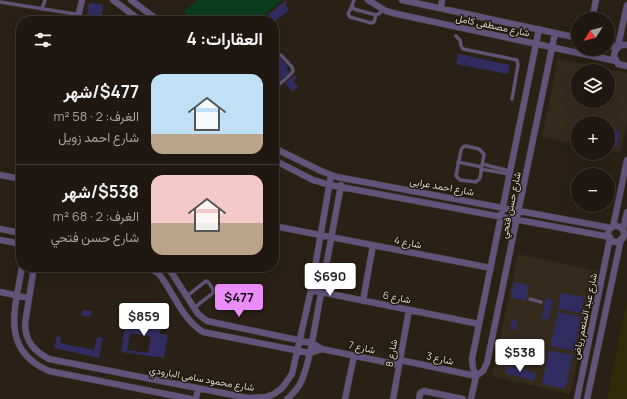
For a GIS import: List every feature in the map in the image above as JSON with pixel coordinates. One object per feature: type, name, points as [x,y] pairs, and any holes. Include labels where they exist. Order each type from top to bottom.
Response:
[{"type":"street","points":[[74,16],[77,0]]},
{"type":"street","points":[[78,16],[82,0]]},
{"type":"street","points":[[113,0],[134,16]]},
{"type":"street","points":[[131,0],[152,16]]},
{"type":"street","name":"شارع مصطفى كامل","points":[[368,0],[382,9],[397,14],[616,62],[621,66],[627,66]]},
{"type":"street","name":"شارع مصطفى كامل","points":[[402,0],[571,36]]},
{"type":"street","points":[[441,8],[442,0]]},
{"type":"street","points":[[593,12],[595,0]]},
{"type":"street","points":[[616,62],[614,53],[618,47],[627,5]]},
{"type":"street","name":"شارع حسن فتحي","points":[[471,399],[476,376],[472,368],[472,362],[539,29]]},
{"type":"street","name":"شارع حسن فتحي","points":[[476,376],[483,371],[487,364],[555,33]]},
{"type":"street","points":[[615,46],[627,45]]},
{"type":"street","name":"شارع احمد عرابى","points":[[279,151],[292,158],[342,178],[612,227]]},
{"type":"street","points":[[627,160],[612,227],[609,232],[610,237],[617,241],[622,239],[624,235],[623,230],[627,212]]},
{"type":"street","name":"شارع احمد عرابى","points":[[279,163],[313,180],[330,185],[610,237]]},
{"type":"street","points":[[0,175],[16,178]]},
{"type":"street","name":"شارع محمود سامى البارودي","points":[[33,272],[25,333],[33,348],[49,359],[248,398],[266,397],[282,388],[288,382],[292,374],[301,340],[332,175]]},
{"type":"street","points":[[287,399],[298,388],[304,379],[322,292],[342,178]]},
{"type":"street","points":[[612,227],[619,226],[623,230]]},
{"type":"street","points":[[279,227],[321,234]]},
{"type":"street","points":[[0,230],[16,232]]},
{"type":"street","name":"شارع 4","points":[[321,234],[491,268]]},
{"type":"street","name":"شارع عبد المنعم رياض","points":[[577,399],[610,237]]},
{"type":"street","name":"شارع عبد المنعم رياض","points":[[587,399],[622,239]]},
{"type":"street","points":[[0,240],[16,243]]},
{"type":"street","points":[[363,301],[373,245]]},
{"type":"street","points":[[21,272],[12,321],[16,343],[29,361],[48,371],[188,399],[189,387]]},
{"type":"street","points":[[156,272],[159,274],[187,318],[203,332],[310,353],[322,349]]},
{"type":"street","points":[[171,272],[200,317],[206,321],[301,340],[312,343],[322,349]]},
{"type":"street","name":"شارع 6","points":[[311,290],[479,324]]},
{"type":"street","points":[[0,292],[29,298]]},
{"type":"street","name":"شارع 8","points":[[393,399],[409,310]]},
{"type":"street","name":"شارع 7","points":[[322,349],[354,356],[400,362]]},
{"type":"street","points":[[345,399],[354,356]]},
{"type":"street","name":"شارع 3","points":[[400,362],[476,376]]},
{"type":"street","points":[[196,399],[198,388]]},
{"type":"street","points":[[419,399],[420,394],[424,391],[463,399]]},
{"type":"lane","points":[[11,4],[12,0]]},
{"type":"lane","points":[[42,9],[44,0]]},
{"type":"lane","points":[[354,0],[348,14],[350,17],[371,23],[382,9]]},
{"type":"lane","points":[[0,2],[42,9],[67,16]]},
{"type":"lane","points":[[352,6],[354,9],[376,15]]},
{"type":"lane","points":[[456,36],[460,40],[463,48],[517,60],[518,65],[512,99]]},
{"type":"lane","points":[[279,85],[293,71],[292,67],[281,55]]},
{"type":"lane","points":[[466,146],[482,151],[484,154],[479,180],[476,182],[460,180],[456,174],[458,162],[461,149],[466,146]]},
{"type":"lane","points":[[458,162],[510,173]]},
{"type":"lane","points":[[187,296],[206,281],[213,289],[213,293],[194,308]]},
{"type":"lane","points":[[530,299],[541,302]]},
{"type":"shaded area","points":[[558,59],[583,64],[571,64],[571,108],[615,108],[615,71],[627,73],[627,120],[620,153],[615,152],[615,116],[571,116],[571,143],[542,137]]},
{"type":"shaded area","points":[[518,254],[597,271],[570,394],[492,376]]},
{"type":"green space","points":[[198,0],[282,0],[263,16],[188,16],[184,11]]},
{"type":"sand","points":[[627,300],[627,399],[607,399]]},
{"type":"building","points":[[285,1],[287,4],[285,5],[289,10],[279,18],[279,16],[266,16]]},
{"type":"building","points":[[89,3],[103,5],[102,16],[87,16]]},
{"type":"building","points":[[458,54],[510,65],[508,74],[456,64]]},
{"type":"building","points":[[279,56],[288,67],[286,68],[290,72],[279,81]]},
{"type":"building","points":[[295,75],[297,78],[293,81],[298,87],[292,92],[285,83]]},
{"type":"building","points":[[615,130],[620,131],[617,147],[615,147]]},
{"type":"building","points":[[514,282],[529,285],[526,301],[511,298]]},
{"type":"building","points":[[561,293],[584,297],[581,313],[558,309]]},
{"type":"building","points":[[546,298],[553,300],[548,320],[541,318]]},
{"type":"building","points":[[82,310],[92,311],[91,317],[81,316]]},
{"type":"building","points":[[558,312],[581,317],[574,351],[550,346]]},
{"type":"building","points":[[127,314],[162,320],[160,334],[168,335],[164,358],[121,352]],"holes":[[[130,333],[151,337],[148,353],[127,350]]]},
{"type":"building","points":[[512,320],[518,322],[516,330],[510,329]]},
{"type":"building","points":[[57,336],[61,337],[60,343],[94,350],[97,337],[103,338],[99,358],[54,348]]},
{"type":"building","points":[[549,350],[573,355],[565,389],[542,384]]},
{"type":"building","points":[[507,365],[536,373],[534,381],[505,373]]}]
